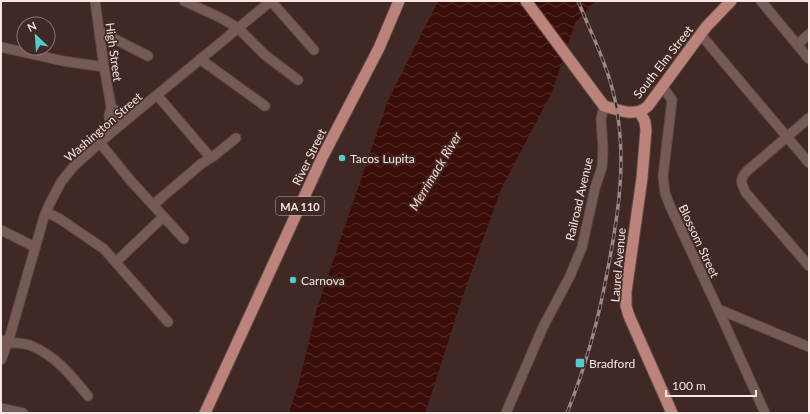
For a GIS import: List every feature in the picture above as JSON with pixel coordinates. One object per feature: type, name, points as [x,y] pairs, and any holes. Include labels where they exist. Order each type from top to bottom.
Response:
[{"type":"main road","name":"River Street","points":[[205,413],[322,158],[380,48],[399,1]]},
{"type":"main road","points":[[526,1],[602,103]]},
{"type":"main road","name":"South Elm Street","points":[[602,103],[634,113],[640,112],[648,106],[701,35],[731,1]]},
{"type":"main road","name":"Laurel Avenue","points":[[640,112],[645,122],[646,130],[642,178],[626,292],[626,306],[672,413]]},
{"type":"street","name":"High Street","points":[[95,1],[111,106],[109,117],[112,132]]},
{"type":"street","points":[[184,1],[221,18],[238,28],[266,55],[298,80]]},
{"type":"street","points":[[271,1],[314,50]]},
{"type":"street","name":"Washington Street","points":[[1,360],[4,341],[46,212],[57,189],[68,174],[112,132],[271,1]]},
{"type":"street","points":[[761,1],[809,59]]},
{"type":"street","points":[[99,31],[148,56]]},
{"type":"street","points":[[797,44],[809,34]]},
{"type":"street","points":[[701,35],[809,162]]},
{"type":"street","points":[[1,47],[63,61],[104,67]]},
{"type":"street","points":[[200,59],[265,106]]},
{"type":"street","name":"Blossom Street","points":[[663,87],[672,100],[663,176],[665,193],[764,413]]},
{"type":"street","points":[[157,95],[210,158]]},
{"type":"street","name":"Railroad Avenue","points":[[506,413],[548,317],[570,276],[582,247],[595,188],[602,168],[602,103]]},
{"type":"street","name":"High Street","points":[[111,106],[118,113],[123,123]]},
{"type":"street","points":[[809,118],[747,171],[742,177],[741,183],[746,193],[809,266]]},
{"type":"street","points":[[153,205],[236,138]]},
{"type":"street","points":[[100,144],[184,239]]},
{"type":"street","points":[[46,212],[60,219],[104,249],[168,322]]},
{"type":"street","points":[[116,262],[163,217]]},
{"type":"street","points":[[1,230],[35,247]]},
{"type":"street","points":[[718,309],[809,347]]},
{"type":"street","points":[[4,341],[30,345],[49,355],[66,369],[88,396]]},
{"type":"street","points":[[1,408],[23,413]]},
{"type":"water","name":"Merrimack River","points":[[438,1],[595,1],[575,23],[552,92],[501,189],[460,304],[425,413],[289,413],[300,379],[317,308],[387,103]]},
{"type":"railway","points":[[567,413],[586,360],[608,268],[618,205],[621,163],[619,121],[612,87],[604,62],[578,1]]},
{"type":"place","name":"Tacos Lupita","points":[[342,158]]},
{"type":"place","name":"Carnova","points":[[293,280]]},
{"type":"place","name":"Bradford","points":[[580,363]]}]
